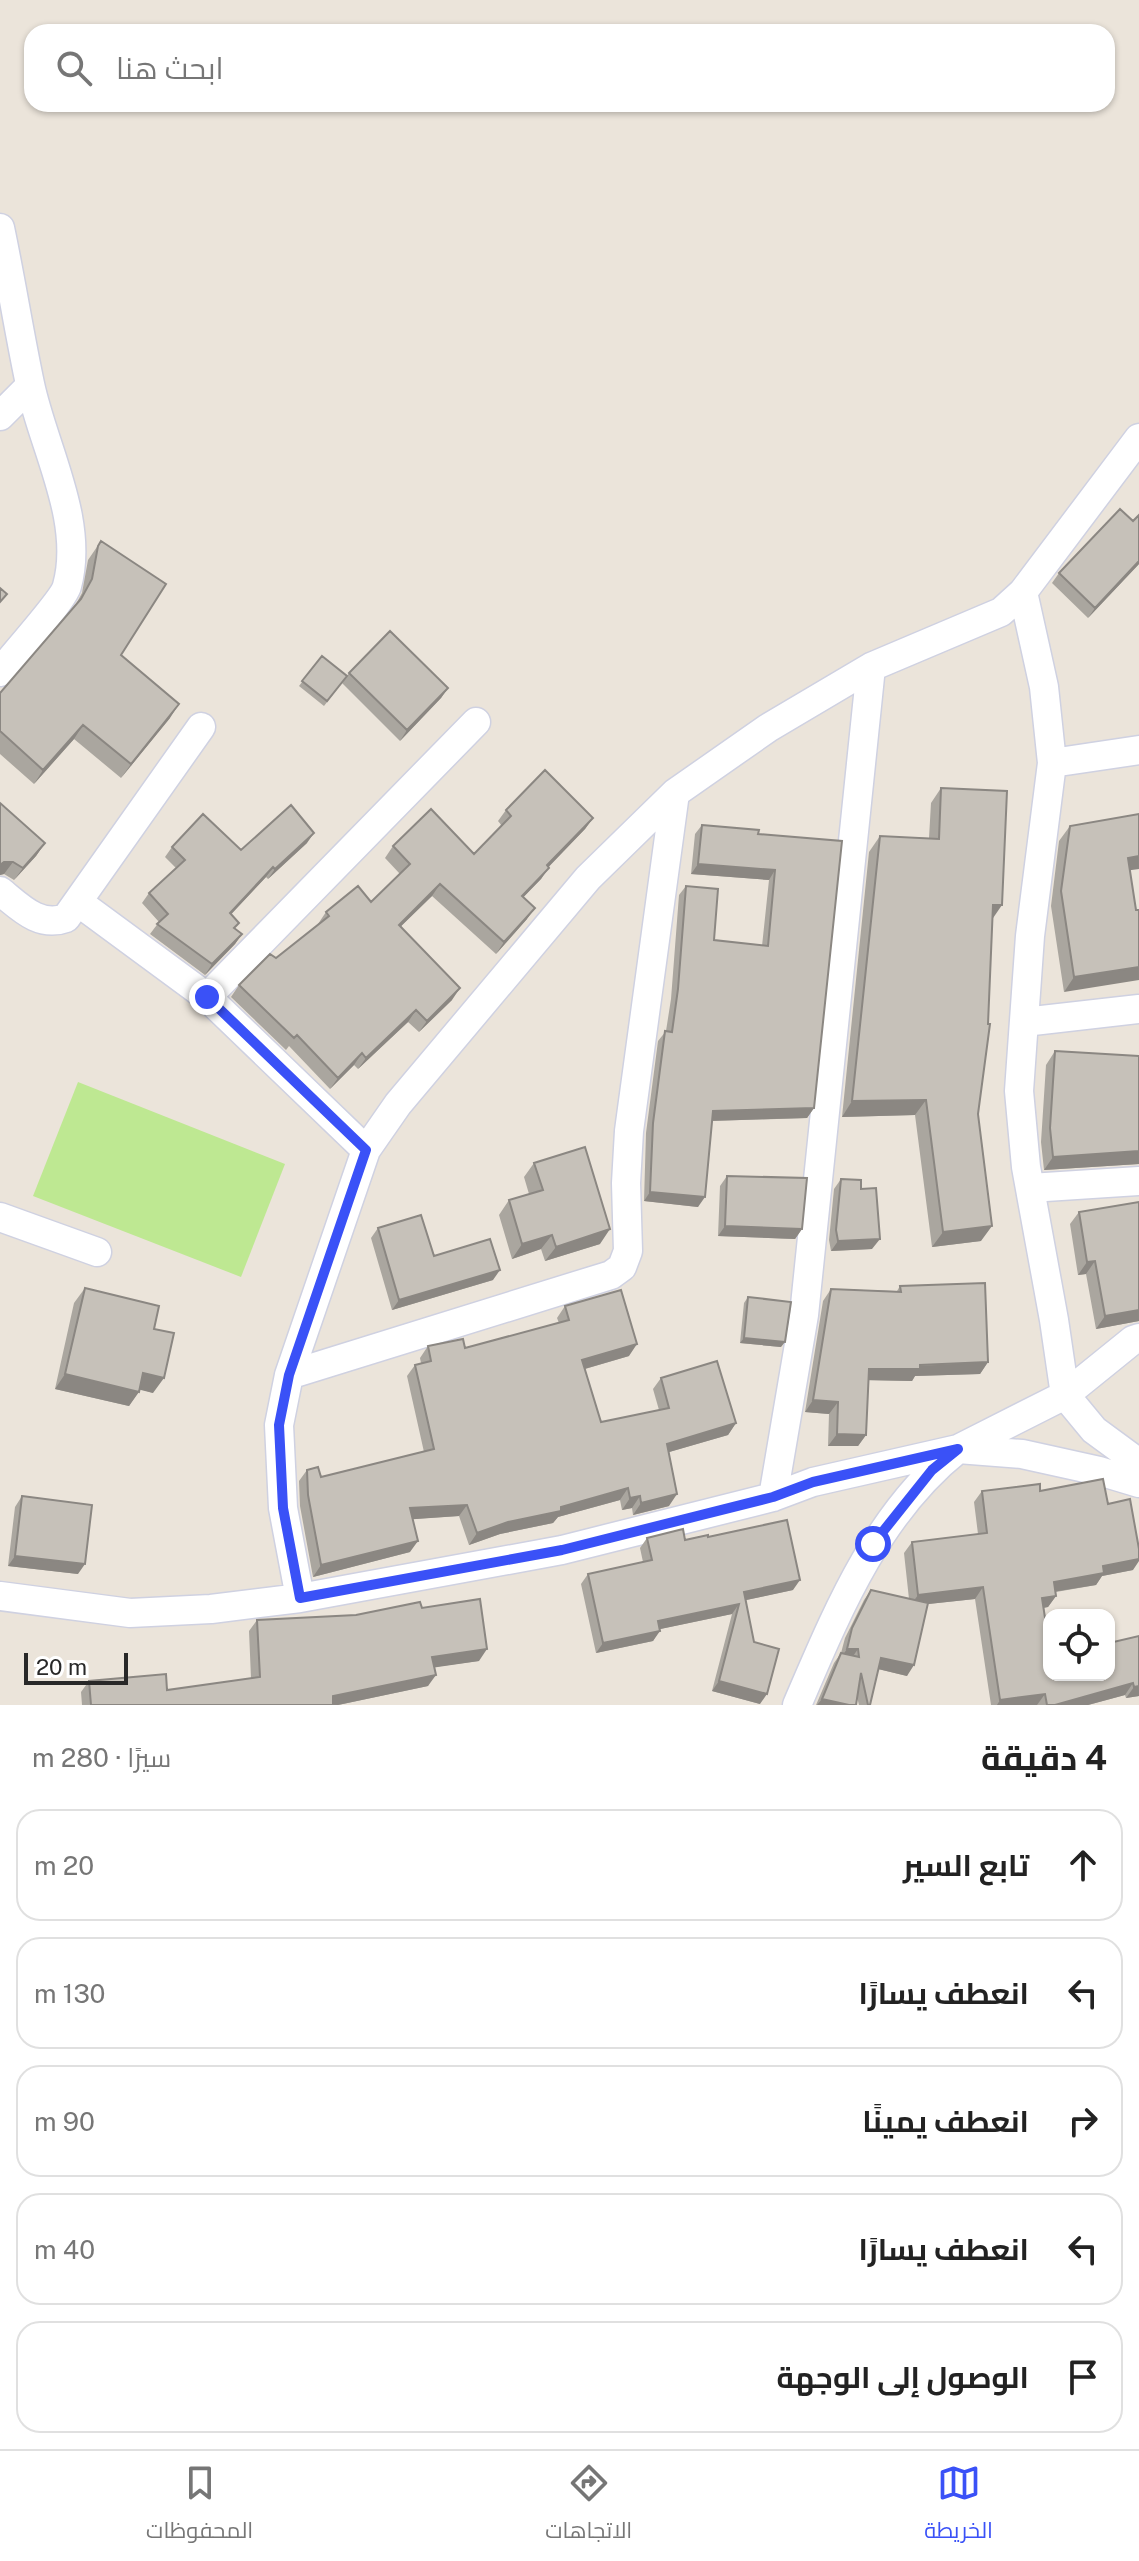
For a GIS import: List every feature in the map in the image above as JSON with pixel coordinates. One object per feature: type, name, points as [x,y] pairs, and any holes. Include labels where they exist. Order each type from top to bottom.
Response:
[{"type":"street","points":[[0,228],[30,386],[65,500],[70,547],[67,588],[0,672]]},
{"type":"street","points":[[0,416],[30,386]]},
{"type":"street","points":[[300,1598],[283,1508],[279,1425],[289,1375],[366,1150],[398,1104],[588,878],[675,793],[768,728],[871,667],[1001,612],[1023,592],[1139,438]]},
{"type":"street","points":[[1023,592],[1044,687],[1052,763],[1030,936],[1019,1091],[1030,1188],[1065,1395],[1094,1430],[1139,1463]]},
{"type":"street","points":[[773,1497],[804,1315],[871,667]]},
{"type":"street","points":[[207,997],[476,722]]},
{"type":"street","points":[[0,891],[34,918],[66,918],[201,727]]},
{"type":"street","points":[[1052,763],[1139,750]]},
{"type":"street","points":[[289,1375],[611,1275],[622,1267],[628,1251],[626,1183],[629,1131],[675,793]]},
{"type":"street","points":[[78,902],[207,997],[366,1150]]},
{"type":"street","points":[[1024,1022],[1139,1009]]},
{"type":"street","points":[[1030,1188],[1139,1181]]},
{"type":"street","points":[[0,1217],[97,1252]]},
{"type":"street","points":[[797,1705],[873,1544],[932,1470],[958,1449],[1065,1395],[1139,1338]]},
{"type":"street","points":[[0,1596],[130,1613],[211,1609],[300,1598],[562,1550],[773,1497],[813,1482],[958,1449],[1022,1454],[1139,1483]]},
{"type":"green space","points":[[78,1082],[285,1164],[241,1277],[33,1196]]},
{"type":"building","points":[[1120,509],[1133,521],[1139,515],[1139,561],[1095,608],[1059,573]]},
{"type":"building","points":[[101,541],[166,584],[121,655],[179,704],[131,764],[83,725],[43,770],[0,731],[0,693],[81,599],[92,579]]},
{"type":"building","points":[[0,588],[7,594],[0,602]]},
{"type":"building","points":[[390,631],[448,688],[407,730],[349,673]]},
{"type":"building","points":[[322,656],[347,676],[327,701],[302,681]]},
{"type":"building","points":[[545,770],[593,818],[522,896],[535,908],[504,942],[440,884],[399,925],[460,988],[427,1021],[416,1010],[366,1058],[362,1053],[338,1078],[297,1035],[294,1038],[239,985],[270,954],[276,958],[329,916],[326,912],[358,886],[371,902],[410,864],[393,846],[431,809],[474,854],[511,816],[506,810]]},
{"type":"building","points":[[941,788],[1007,791],[1002,905],[993,905],[990,1024],[978,1114],[992,1226],[943,1232],[926,1100],[852,1101],[880,836],[939,839]]},
{"type":"building","points":[[0,803],[45,843],[23,868],[13,862],[0,865]]},
{"type":"building","points":[[291,805],[314,833],[275,869],[273,867],[230,913],[239,923],[234,928],[242,934],[212,964],[157,924],[168,914],[149,893],[185,860],[172,847],[203,814],[241,850]]},
{"type":"building","points":[[1139,814],[1139,856],[1128,858],[1136,910],[1139,910],[1139,967],[1074,977],[1061,891],[1070,826]]},
{"type":"building","points":[[702,825],[759,830],[758,834],[842,841],[814,1108],[713,1111],[705,1197],[650,1192],[653,1123],[665,1031],[672,1032],[678,989],[686,886],[718,889],[714,940],[768,946],[775,870],[698,864]]},
{"type":"building","points":[[1055,1051],[1139,1056],[1139,1151],[1053,1157],[1050,1128]]},
{"type":"building","points":[[585,1147],[610,1229],[556,1247],[552,1235],[522,1244],[509,1200],[543,1190],[534,1163]]},
{"type":"building","points":[[727,1176],[807,1178],[802,1229],[725,1226]]},
{"type":"building","points":[[841,1179],[861,1180],[861,1189],[876,1188],[880,1239],[838,1241],[836,1230]]},
{"type":"building","points":[[1139,1202],[1139,1310],[1105,1316],[1095,1261],[1087,1262],[1079,1212]]},
{"type":"building","points":[[421,1215],[434,1256],[490,1239],[500,1270],[399,1300],[378,1228]]},
{"type":"building","points":[[985,1283],[988,1362],[920,1365],[920,1369],[869,1369],[866,1435],[837,1434],[838,1402],[813,1400],[831,1289],[901,1292],[900,1286]]},
{"type":"building","points":[[85,1288],[159,1306],[154,1329],[174,1333],[164,1378],[143,1373],[139,1392],[65,1374]]},
{"type":"building","points":[[621,1290],[637,1344],[582,1360],[601,1422],[669,1408],[661,1378],[717,1361],[736,1423],[667,1444],[677,1494],[641,1503],[640,1496],[630,1498],[628,1488],[561,1507],[561,1511],[508,1522],[477,1533],[467,1505],[410,1508],[418,1541],[321,1565],[308,1495],[307,1470],[318,1467],[321,1477],[434,1449],[415,1365],[431,1361],[428,1346],[463,1339],[465,1348],[569,1320],[565,1306]]},
{"type":"building","points":[[748,1297],[791,1302],[785,1342],[744,1338]]},
{"type":"building","points":[[1103,1479],[1108,1504],[1130,1499],[1139,1549],[1139,1559],[1103,1566],[1104,1573],[1054,1582],[1056,1596],[1042,1598],[1043,1681],[1115,1681],[1115,1642],[1139,1636],[1139,1686],[1134,1687],[1133,1683],[1055,1705],[1047,1705],[1045,1694],[1000,1700],[983,1587],[918,1595],[912,1542],[987,1533],[982,1491],[1040,1484],[1040,1491]]},
{"type":"building","points":[[22,1496],[92,1505],[85,1564],[15,1556]]},
{"type":"building","points":[[787,1520],[800,1580],[744,1592],[754,1642],[779,1649],[767,1694],[719,1681],[739,1604],[658,1621],[660,1631],[603,1643],[588,1574],[652,1560],[647,1538],[683,1529],[685,1540]]},
{"type":"building","points":[[871,1590],[928,1603],[914,1665],[881,1658],[870,1705],[861,1673],[856,1705],[822,1699],[841,1653],[859,1657],[858,1649],[847,1649],[852,1628]]},
{"type":"building","points":[[480,1599],[487,1649],[432,1657],[436,1675],[333,1696],[333,1705],[91,1705],[89,1681],[166,1674],[167,1690],[260,1677],[257,1620],[356,1615],[420,1602],[422,1608]]},
{"type":"route","points":[[207,997],[366,1150],[289,1375],[279,1425],[283,1508],[300,1598],[562,1550],[773,1497],[813,1482],[958,1449],[932,1470],[873,1544]]}]
